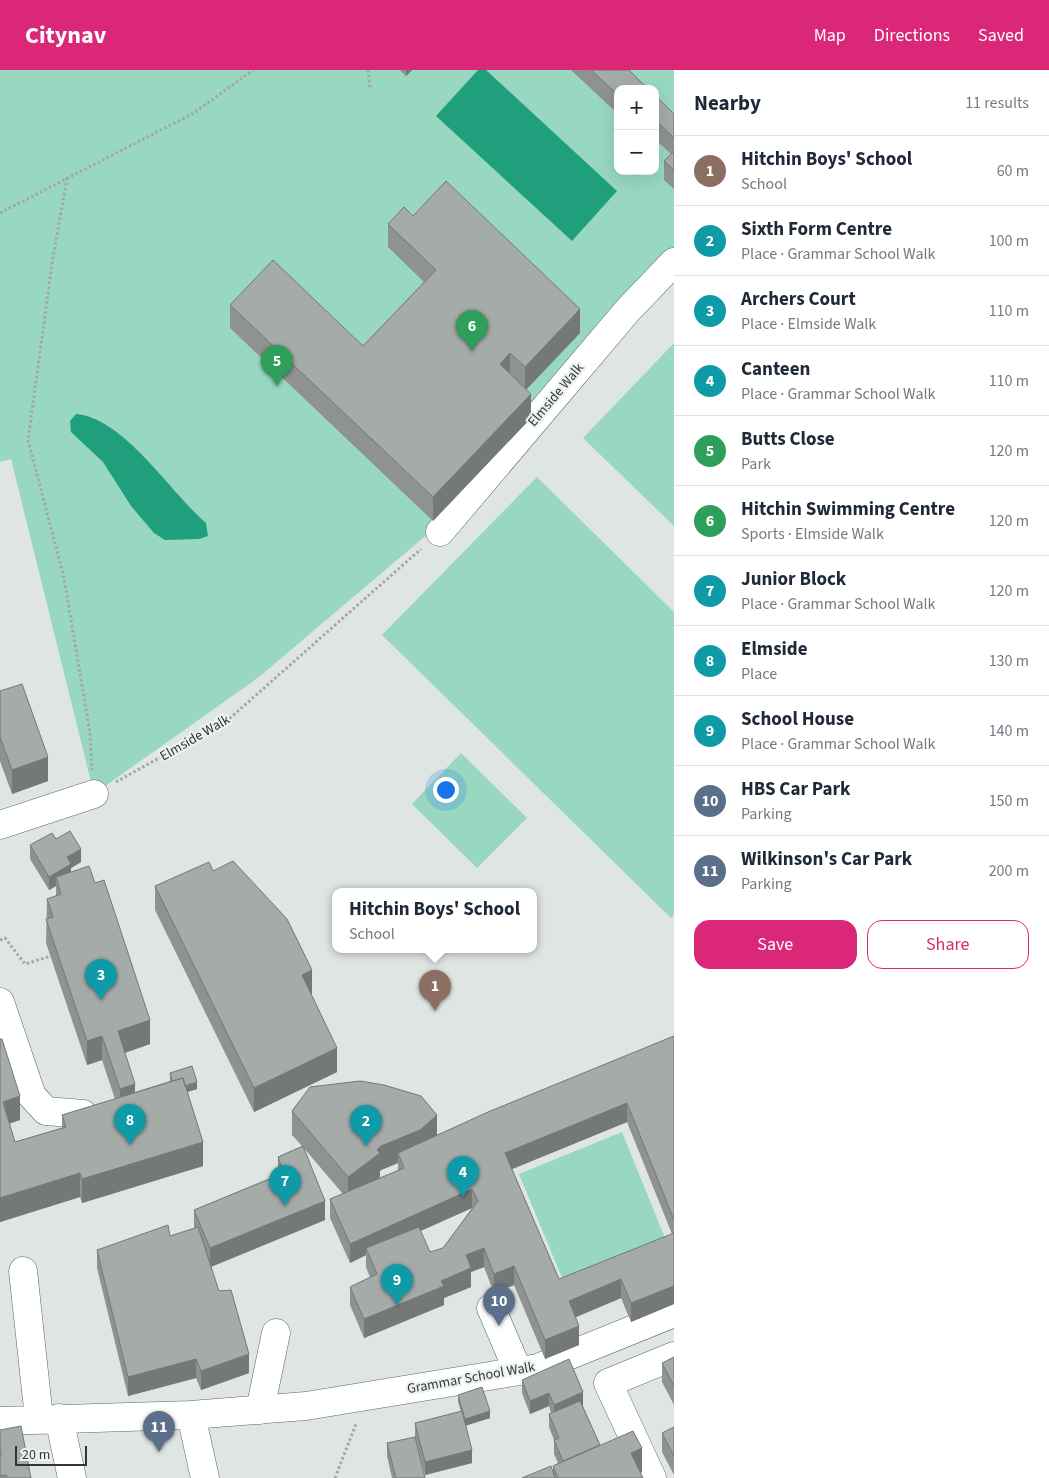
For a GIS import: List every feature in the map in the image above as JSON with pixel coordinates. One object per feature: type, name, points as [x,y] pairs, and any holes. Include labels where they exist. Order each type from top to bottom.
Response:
[{"type":"street","name":"Elmside Walk","points":[[440,532],[628,310],[674,262]]},
{"type":"street","points":[[0,824],[94,794]]},
{"type":"street","points":[[0,1002],[32,1096],[46,1112],[83,1114]]},
{"type":"street","points":[[23,1271],[49,1418],[72,1478]]},
{"type":"street","points":[[491,1308],[518,1371]]},
{"type":"street","name":"Grammar School Walk","points":[[0,1421],[191,1415],[306,1406],[363,1397],[538,1368],[674,1313]]},
{"type":"street","points":[[260,1410],[276,1333]]},
{"type":"street","points":[[652,1478],[608,1382],[674,1356]]},
{"type":"street","points":[[191,1415],[205,1478]]},
{"type":"path","points":[[0,213],[194,113],[253,70]]},
{"type":"path","points":[[368,70],[370,88]]},
{"type":"path","points":[[67,178],[53,257],[28,440],[64,578],[90,733],[94,794]]},
{"type":"path","name":"Elmside Walk","points":[[94,794],[230,719],[405,563]]},
{"type":"path","points":[[0,940],[5,938],[25,964],[51,956]]},
{"type":"path","points":[[335,1478],[352,1437],[363,1397]]},
{"type":"shaded area","points":[[0,70],[674,70],[674,250],[436,527],[259,677],[94,794],[11,459],[0,462]]},
{"type":"shaded area","points":[[478,70],[486,70],[617,191],[572,241],[436,116]]},
{"type":"shaded area","points":[[674,343],[674,526],[583,438]]},
{"type":"shaded area","points":[[76,414],[94,419],[112,428],[129,442],[206,523],[208,536],[199,539],[165,540],[154,533],[131,506],[103,462],[71,432],[70,421]]},
{"type":"shaded area","points":[[537,477],[674,612],[674,915],[671,918],[382,635]]},
{"type":"shaded area","points":[[461,753],[527,818],[477,868],[412,804]]},
{"type":"shaded area","points":[[622,1132],[667,1243],[565,1285],[519,1174]]},
{"type":"building","points":[[591,70],[629,70],[644,85],[614,85],[614,91]]},
{"type":"building","points":[[659,99],[674,114],[674,138],[659,124]]},
{"type":"building","points":[[674,151],[674,170],[664,161]]},
{"type":"building","points":[[446,181],[580,309],[525,367],[510,353],[500,364],[531,394],[433,497],[230,305],[273,260],[363,346],[436,270],[388,224],[404,207],[413,216]]},
{"type":"building","points":[[22,684],[48,757],[12,770],[0,737],[0,691]]},
{"type":"building","points":[[70,831],[81,849],[67,857],[71,864],[49,877],[30,845],[52,833],[56,839]]},
{"type":"building","points":[[233,861],[287,919],[312,970],[302,975],[337,1048],[254,1088],[155,886],[209,862],[213,871]]},
{"type":"building","points":[[89,866],[95,883],[104,880],[150,1020],[118,1031],[135,1084],[120,1089],[102,1036],[87,1041],[46,919],[53,917],[47,899],[61,894],[56,877]]},
{"type":"building","points":[[674,1036],[674,1220],[627,1103],[505,1153],[559,1279],[674,1233],[674,1286],[631,1303],[621,1279],[569,1301],[579,1326],[545,1340],[514,1266],[494,1274],[484,1248],[466,1255],[471,1268],[441,1281],[444,1286],[364,1319],[350,1287],[377,1274],[366,1248],[419,1227],[430,1252],[443,1248],[478,1201],[472,1189],[350,1244],[330,1199],[404,1168],[398,1153],[488,1112]]},
{"type":"building","points":[[0,1039],[2,1039],[20,1096],[3,1102],[15,1142],[66,1127],[62,1115],[183,1078],[203,1142],[82,1179],[80,1173],[0,1198]]},
{"type":"building","points":[[192,1066],[197,1082],[185,1086],[183,1078],[172,1081],[170,1073]]},
{"type":"building","points":[[360,1081],[384,1085],[421,1096],[437,1115],[420,1130],[381,1146],[377,1150],[380,1153],[348,1177],[292,1111],[310,1087]]},
{"type":"building","points":[[303,1146],[325,1201],[210,1248],[194,1210],[284,1173],[278,1157]]},
{"type":"building","points":[[168,1225],[170,1236],[198,1227],[219,1291],[231,1290],[249,1354],[201,1371],[196,1359],[128,1377],[97,1250]]},
{"type":"building","points":[[674,1357],[674,1386],[662,1363]]},
{"type":"building","points":[[569,1359],[583,1392],[554,1405],[549,1393],[530,1401],[522,1380]]},
{"type":"building","points":[[482,1387],[490,1411],[465,1419],[458,1395]]},
{"type":"building","points":[[580,1401],[600,1445],[563,1461],[554,1440],[559,1438],[549,1414]]},
{"type":"building","points":[[462,1411],[472,1450],[425,1462],[415,1423]]},
{"type":"building","points":[[21,1426],[31,1478],[7,1478],[6,1475],[0,1476],[0,1430]]},
{"type":"building","points":[[674,1427],[674,1456],[662,1433]]},
{"type":"building","points":[[633,1431],[642,1448],[631,1453],[643,1478],[558,1478],[553,1466]]},
{"type":"building","points":[[415,1437],[425,1478],[396,1478],[387,1443]]},
{"type":"building","points":[[551,1466],[555,1478],[522,1478]]},
{"type":"place","name":"Hitchin Swimming Centre","points":[[472,351]]},
{"type":"place","name":"Butts Close","points":[[277,386]]},
{"type":"place","name":"Archers Court","points":[[101,1000]]},
{"type":"place","name":"Hitchin Boys' School","points":[[435,1011]]},
{"type":"place","name":"Elmside","points":[[130,1145]]},
{"type":"place","name":"Sixth Form Centre","points":[[366,1146]]},
{"type":"place","name":"Canteen","points":[[463,1197]]},
{"type":"place","name":"Junior Block","points":[[285,1206]]},
{"type":"place","name":"School House","points":[[397,1305]]},
{"type":"place","name":"HBS Car Park","points":[[499,1326]]},
{"type":"place","name":"Wilkinson's Car Park","points":[[159,1452]]}]
